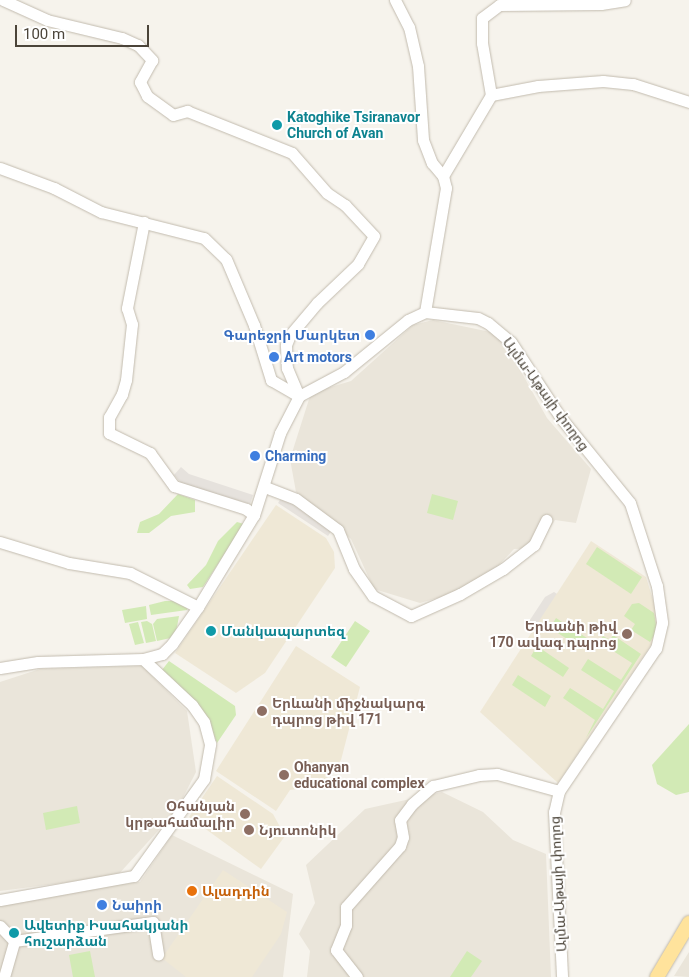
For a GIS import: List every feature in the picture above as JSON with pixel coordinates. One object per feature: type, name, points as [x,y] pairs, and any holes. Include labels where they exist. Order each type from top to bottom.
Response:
[{"type":"main road","points":[[660,976],[689,923]]},
{"type":"street","points":[[2,0],[47,20],[122,38],[138,45],[152,60],[140,82],[147,96],[173,115],[187,111],[292,153],[327,193],[345,206],[374,236],[358,264],[317,303],[290,335],[286,345],[288,368],[299,396]]},
{"type":"street","points":[[0,668],[38,662],[143,659],[162,654],[172,644],[198,606],[254,515],[265,487],[280,433],[299,396],[344,372],[408,320],[425,312],[446,188],[443,176],[432,163],[423,140],[418,66],[409,27],[395,0]]},
{"type":"street","points":[[443,176],[492,95],[482,43],[482,18],[499,5],[581,4],[625,0]]},
{"type":"street","points":[[492,95],[538,86],[603,81],[633,84],[689,102]]},
{"type":"street","points":[[0,168],[54,188],[101,212],[204,238],[226,259],[254,325],[271,380],[299,396]]},
{"type":"street","points":[[144,222],[127,308],[132,324],[126,380],[122,394],[109,417],[109,433],[150,453],[174,486],[246,509],[254,515]]},
{"type":"street","name":"Ալմա-Աթայի փողոց","points":[[425,312],[478,318],[496,327],[511,342],[561,418],[630,504],[657,586],[662,623],[656,648],[559,791],[554,821],[562,977]]},
{"type":"street","points":[[265,487],[296,499],[338,530],[354,569],[373,596],[411,616],[460,594],[503,569],[534,545],[546,520]]},
{"type":"street","points":[[0,542],[69,563],[130,574],[198,606]]},
{"type":"street","points":[[0,900],[134,876],[204,779],[210,744],[204,722],[192,705],[143,659]]},
{"type":"street","points":[[357,977],[336,950],[346,925],[346,907],[400,846],[403,837],[400,820],[412,804],[433,786],[479,774],[497,774],[559,791]]},
{"type":"street","points":[[14,941],[153,922],[158,955]]},
{"type":"street","points":[[0,926],[14,941]]},
{"type":"street","points":[[4,977],[14,941]]},
{"type":"shaded area","points":[[433,320],[500,334],[547,418],[591,469],[576,523],[555,520],[537,548],[514,549],[498,566],[459,592],[420,603],[374,589],[351,539],[296,492],[290,459],[311,393],[351,381],[413,325]]},
{"type":"shaded area","points":[[181,467],[189,474],[253,495],[250,504],[182,484],[174,475]]},
{"type":"shaded area","points":[[282,497],[332,530],[328,536],[278,503]]},
{"type":"shaded area","points":[[276,505],[326,538],[334,552],[335,568],[265,673],[236,693],[175,653]]},
{"type":"shaded area","points":[[591,541],[646,577],[662,629],[558,783],[480,712]]},
{"type":"shaded area","points":[[554,592],[562,597],[537,633],[526,626],[545,597]]},
{"type":"shaded area","points":[[296,646],[360,687],[341,760],[321,786],[290,790],[276,811],[216,771]]},
{"type":"shaded area","points":[[142,666],[187,711],[196,772],[176,811],[117,876],[0,891],[0,682],[40,669]]},
{"type":"shaded area","points":[[217,776],[273,814],[285,836],[261,869],[189,817]]},
{"type":"shaded area","points":[[442,792],[483,812],[513,840],[546,854],[551,977],[307,977],[310,951],[299,934],[315,903],[306,865],[365,809]]},
{"type":"shaded area","points":[[172,835],[293,894],[283,977],[0,977],[0,903],[55,892],[140,882]]},
{"type":"shaded area","points":[[223,870],[287,912],[281,934],[252,977],[186,977],[162,958]]},
{"type":"shaded area","points":[[689,952],[689,977],[674,976]]},
{"type":"green space","points":[[178,494],[195,500],[195,512],[171,516],[149,533],[137,533],[140,522],[159,514]]},
{"type":"green space","points":[[432,494],[458,501],[453,520],[427,513]]},
{"type":"green space","points":[[237,522],[244,524],[203,587],[190,589],[187,585],[206,565],[218,541]]},
{"type":"green space","points":[[597,547],[642,577],[631,594],[586,564]]},
{"type":"green space","points":[[165,601],[183,601],[188,606],[187,610],[151,615],[149,605]]},
{"type":"green space","points":[[639,603],[654,613],[657,631],[650,642],[631,630],[635,624],[624,616],[632,604]]},
{"type":"green space","points":[[146,606],[147,619],[125,623],[122,610]]},
{"type":"green space","points":[[179,616],[175,637],[157,641],[153,624],[157,619]]},
{"type":"green space","points":[[556,618],[587,638],[581,648],[550,628]]},
{"type":"green space","points":[[147,621],[152,624],[156,641],[146,643],[141,622]]},
{"type":"green space","points":[[355,621],[370,631],[346,667],[331,657]]},
{"type":"green space","points":[[138,622],[144,643],[135,645],[129,624]]},
{"type":"green space","points":[[613,635],[641,654],[586,738],[595,720],[563,698],[570,688],[603,709],[614,691],[581,670],[588,659],[621,680],[632,663],[599,642],[603,636],[610,640]]},
{"type":"green space","points":[[537,646],[569,668],[563,677],[531,656]]},
{"type":"green space","points":[[169,661],[235,706],[236,715],[217,743],[206,715],[162,670]]},
{"type":"green space","points":[[518,675],[551,696],[545,707],[512,685]]},
{"type":"green space","points":[[689,724],[689,792],[676,795],[657,784],[652,765]]},
{"type":"green space","points":[[77,806],[80,823],[46,830],[43,813]]},
{"type":"green space","points":[[90,951],[95,977],[73,977],[69,955]]},
{"type":"green space","points":[[467,951],[482,961],[471,977],[450,977]]},
{"type":"place","name":"Katoghike Tsiranavor Church of Avan","points":[[277,125]]},
{"type":"place","name":"Գարեջրի Մարկետ","points":[[370,335]]},
{"type":"place","name":"Art motors","points":[[274,357]]},
{"type":"place","name":"Charming","points":[[255,456]]},
{"type":"place","name":"Մանկապարտեզ","points":[[211,631]]},
{"type":"place","name":"Երևանի թիվ 170 ավագ դպրոց","points":[[627,634]]},
{"type":"place","name":"Երևանի միջնակարգ դպրոց թիվ 171","points":[[262,711]]},
{"type":"place","name":"Ohanyan educational complex","points":[[284,775]]},
{"type":"place","name":"Օհանյան կրթահամալիր","points":[[245,814]]},
{"type":"place","name":"Նյուտոնիկ","points":[[249,830]]},
{"type":"place","name":"Ալադդին","points":[[192,891]]},
{"type":"place","name":"Նաիրի","points":[[102,905]]},
{"type":"place","name":"Ավետիք Իսահակյանի հուշարձան","points":[[14,933]]}]
